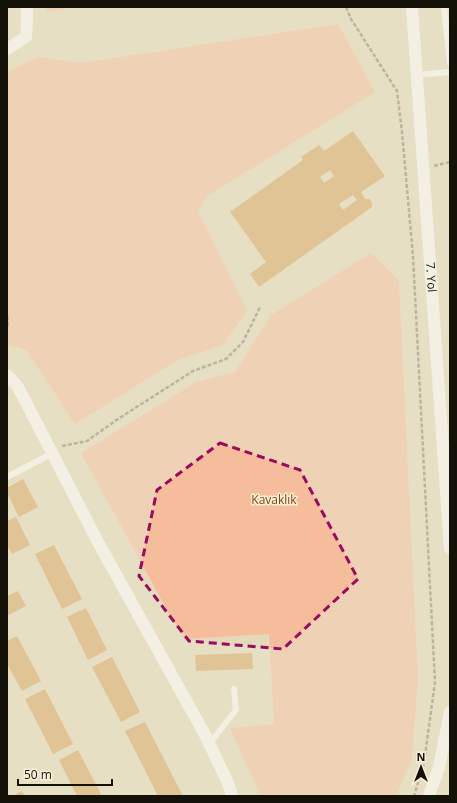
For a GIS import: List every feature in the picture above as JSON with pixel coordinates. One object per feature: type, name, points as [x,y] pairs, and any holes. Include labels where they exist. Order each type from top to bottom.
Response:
[{"type":"street","points":[[7,49],[26,37],[26,7]]},
{"type":"street","name":"7. Yol","points":[[412,7],[450,548]]},
{"type":"street","points":[[7,375],[18,387],[99,544],[210,744],[228,783],[232,796]]},
{"type":"street","points":[[428,796],[439,767],[450,712]]},
{"type":"lane","points":[[444,7],[450,63]]},
{"type":"lane","points":[[417,75],[450,72]]},
{"type":"lane","points":[[7,477],[51,451]]},
{"type":"lane","points":[[210,744],[236,710],[234,690]]},
{"type":"path","points":[[346,7],[351,19],[397,91],[414,256],[435,682],[424,763],[414,796]]},
{"type":"path","points":[[424,168],[450,162]]},
{"type":"path","points":[[51,451],[87,441],[130,411],[193,371],[226,359],[243,342],[260,307]]},
{"type":"path","points":[[7,316],[7,328]]},
{"type":"highlighted area","points":[[220,443],[300,470],[358,579],[283,649],[189,641],[139,576],[157,490]]},
{"type":"shaded area","points":[[7,7],[450,7],[450,796],[7,796]]},
{"type":"green space","points":[[47,7],[75,7],[47,12]]},
{"type":"green space","points":[[338,24],[375,92],[206,197],[198,211],[247,311],[223,345],[178,360],[75,424],[26,350],[7,345],[7,72],[38,57],[80,63]]},
{"type":"green space","name":"Kavaklık","points":[[371,253],[399,281],[418,678],[412,759],[396,796],[262,796],[260,795],[230,728],[274,724],[269,634],[183,639],[81,453],[198,381],[235,372],[271,315]]},
{"type":"building","points":[[353,131],[385,176],[361,192],[365,199],[369,199],[371,201],[372,207],[259,287],[250,274],[266,262],[230,212],[303,160],[301,157],[319,145],[324,151]],"holes":[[[330,170],[334,176],[324,183],[320,177]],[[353,195],[357,200],[343,210],[339,204]]]},
{"type":"building","points":[[23,479],[38,507],[19,517],[7,493],[7,488]]},
{"type":"building","points":[[16,517],[30,545],[12,554],[7,545],[7,521]]},
{"type":"building","points":[[54,545],[82,599],[62,609],[35,554]]},
{"type":"building","points":[[18,591],[26,606],[7,616],[7,596]]},
{"type":"building","points":[[86,608],[107,650],[88,660],[67,617]]},
{"type":"building","points":[[17,636],[41,681],[22,691],[7,664],[7,641]]},
{"type":"building","points":[[252,653],[253,669],[196,671],[195,655]]},
{"type":"building","points":[[112,657],[140,712],[121,722],[92,667]]},
{"type":"building","points":[[45,689],[73,744],[53,754],[25,699]]},
{"type":"building","points":[[145,722],[183,796],[158,796],[125,731]]},
{"type":"building","points":[[78,750],[102,796],[77,796],[59,760]]},
{"type":"building","points":[[22,791],[25,796],[12,796]]}]
